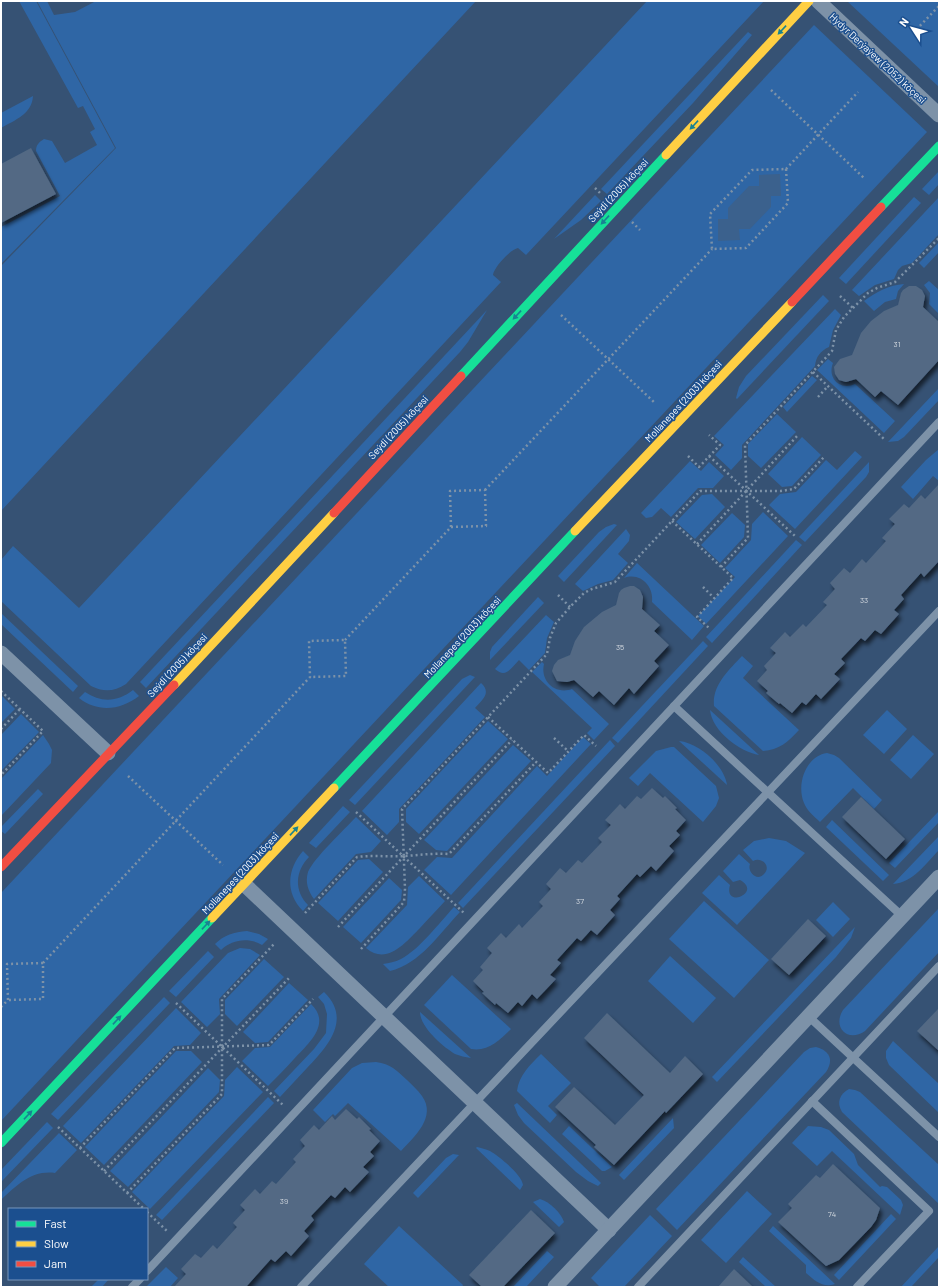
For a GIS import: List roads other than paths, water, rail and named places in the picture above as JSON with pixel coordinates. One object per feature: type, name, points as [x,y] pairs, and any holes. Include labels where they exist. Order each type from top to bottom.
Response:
[{"type":"street","name":"Seýdi (2005) köçesi","points":[[1,867],[167,692],[809,1]]},
{"type":"street","name":"Hydyr Derýaýew (2052) köçesi","points":[[818,1],[939,115]]},
{"type":"street","name":"Mollanepes (2003) köçesi","points":[[1,1144],[607,497],[939,146]]},
{"type":"street","points":[[1,653],[108,753]]},
{"type":"street","points":[[555,1287],[939,877]]},
{"type":"street","points":[[244,884],[609,1230]]},
{"type":"lane","points":[[148,1270],[939,422]]},
{"type":"lane","points":[[301,1287],[939,611]]},
{"type":"lane","points":[[674,706],[902,916]]},
{"type":"lane","points":[[638,1287],[939,966]]},
{"type":"lane","points":[[808,1016],[939,1137]]},
{"type":"lane","points":[[812,1101],[929,1211],[857,1287]]}]
